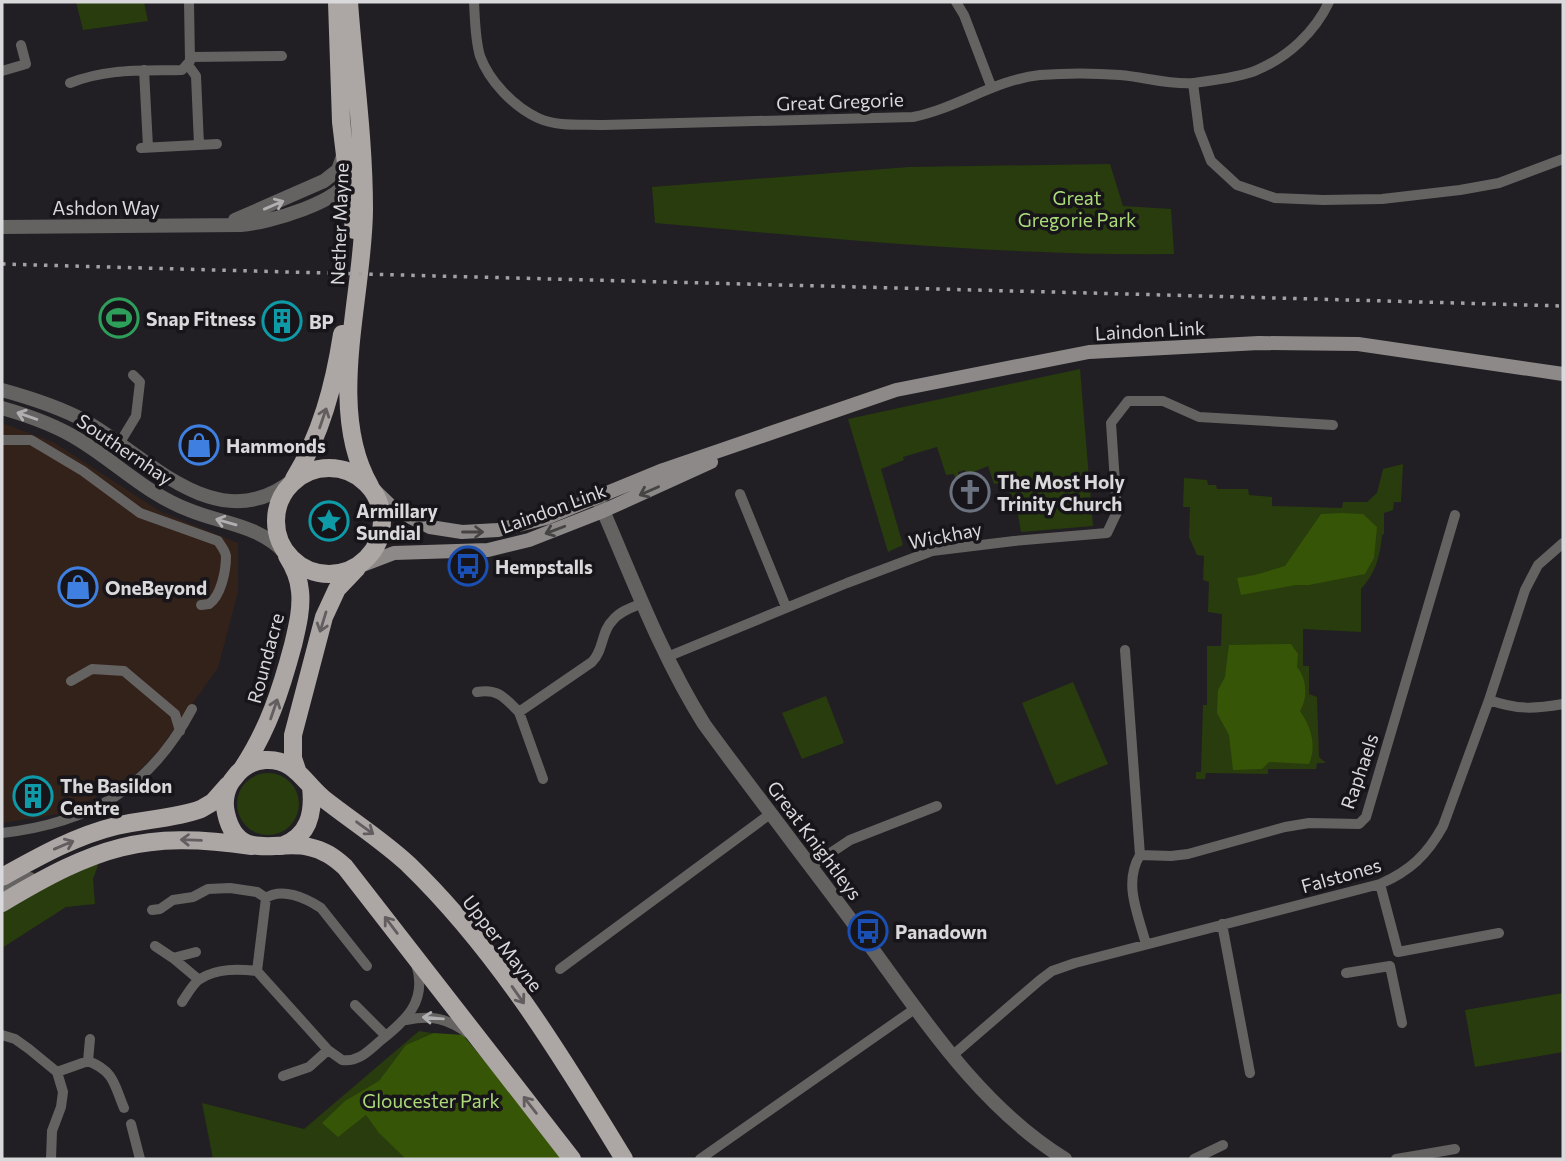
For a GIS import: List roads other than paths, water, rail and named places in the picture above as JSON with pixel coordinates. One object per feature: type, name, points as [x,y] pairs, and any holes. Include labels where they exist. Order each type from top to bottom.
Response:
[{"type":"main road","name":"Nether Mayne","points":[[294,479],[316,437],[337,370],[352,258],[354,229],[338,78],[337,2]]},
{"type":"main road","name":"Nether Mayne","points":[[349,2],[364,211],[348,411],[354,450],[370,486]]},
{"type":"main road","name":"Laindon Link","points":[[360,566],[372,559],[394,553],[470,552],[507,546],[600,505],[695,470],[749,442],[896,390],[1089,352],[1259,343],[1358,344],[1563,373]]},
{"type":"main road","points":[[297,770],[293,758],[293,735],[324,618],[337,589],[360,566],[376,546],[382,525],[379,503],[370,486],[353,473],[330,468],[310,471],[294,479],[285,494],[278,517],[279,536],[285,553],[302,566],[321,573],[344,572],[360,566]]},
{"type":"main road","name":"Laindon Link","points":[[370,486],[393,508],[417,522],[461,532],[498,530],[600,505]]},
{"type":"main road","name":"Roundacre","points":[[236,776],[258,743],[273,713],[297,629],[299,581],[285,553]]},
{"type":"main road","points":[[2,880],[51,850],[90,834],[201,809],[219,797],[236,776],[252,763],[281,761],[297,770]]},
{"type":"main road","name":"Upper Mayne","points":[[297,770],[311,787],[392,850],[429,885],[474,937],[534,1018],[624,1159]]},
{"type":"main road","points":[[236,776],[226,792],[225,809],[228,821],[240,838],[259,847]]},
{"type":"main road","points":[[278,847],[290,843],[303,832],[310,819],[313,804],[311,787]]},
{"type":"main road","points":[[2,903],[68,865],[114,848],[153,841],[197,839],[259,847],[302,845],[324,852],[334,857],[353,875],[572,1159]]},
{"type":"street","points":[[189,2],[189,61],[196,76],[199,145]]},
{"type":"street","name":"Great Gregorie","points":[[474,2],[480,56],[495,82],[513,102],[539,118],[563,124],[913,117],[954,105],[991,86],[1038,75],[1122,75],[1154,81],[1194,83],[1256,71],[1297,46],[1321,19],[1329,2]]},
{"type":"street","points":[[956,2],[964,15],[991,86]]},
{"type":"street","points":[[2,71],[26,64],[22,46]]},
{"type":"street","points":[[70,83],[92,75],[144,70],[182,70],[189,61],[282,56]]},
{"type":"street","points":[[348,182],[352,172],[353,152],[349,93],[353,59]]},
{"type":"street","points":[[144,70],[145,148],[216,144]]},
{"type":"street","points":[[1194,83],[1199,130],[1211,161],[1237,185],[1275,198],[1382,199],[1447,192],[1499,183],[1563,159]]},
{"type":"street","name":"Ashdon Way","points":[[210,225],[239,219],[316,186],[338,170],[344,152]]},
{"type":"street","name":"Ashdon Way","points":[[2,227],[241,225],[275,220],[329,196],[348,182]]},
{"type":"street","points":[[329,196],[343,195],[351,205]]},
{"type":"street","points":[[119,444],[136,416],[140,378]]},
{"type":"street","name":"Southernhay","points":[[2,390],[58,407],[87,422],[173,481],[219,499],[243,502],[265,498],[294,479]]},
{"type":"street","name":"Wickhay","points":[[667,657],[786,607],[932,551],[1107,533],[1117,512],[1111,423],[1128,401],[1163,401],[1199,416],[1333,425]]},
{"type":"street","name":"Southernhay","points":[[2,408],[70,434],[151,492],[187,510],[258,532],[285,553]]},
{"type":"street","points":[[2,440],[32,440],[83,471],[140,513],[211,537],[223,548],[226,556],[218,596],[209,604],[201,605]]},
{"type":"street","name":"Southernhay","points":[[119,444],[118,454],[122,459],[187,510]]},
{"type":"street","points":[[740,494],[786,607]]},
{"type":"street","name":"Great Knightleys","points":[[600,505],[667,657],[704,724],[953,1055],[1012,1120],[1055,1157]]},
{"type":"street","name":"Raphaels","points":[[1140,855],[1188,854],[1285,827],[1309,823],[1359,824],[1366,817],[1455,515]]},
{"type":"street","name":"Falstones","points":[[953,1055],[1052,971],[1075,962],[1380,884],[1419,862],[1443,826],[1525,590],[1538,565],[1563,543]]},
{"type":"street","points":[[519,712],[592,662],[600,651],[608,626],[614,618],[643,603]]},
{"type":"street","points":[[1125,650],[1140,855],[1134,864],[1132,891],[1146,944]]},
{"type":"street","points":[[71,681],[92,669],[124,671],[175,714],[180,731]]},
{"type":"street","points":[[477,692],[499,692],[519,712],[543,779]]},
{"type":"street","points":[[1489,700],[1528,709],[1563,704]]},
{"type":"street","points":[[2,833],[53,825],[75,818],[111,800],[144,776],[162,757],[192,709]]},
{"type":"street","points":[[811,866],[850,840],[937,806]]},
{"type":"street","points":[[560,969],[770,814]]},
{"type":"street","points":[[2,880],[68,865]]},
{"type":"street","points":[[1380,884],[1398,952],[1390,966],[1402,1023]]},
{"type":"street","points":[[152,910],[160,909],[173,900],[193,897],[208,890],[230,888],[257,892],[266,898]]},
{"type":"street","points":[[266,898],[274,893],[282,893],[311,901],[321,908],[367,966]]},
{"type":"street","points":[[257,971],[266,898]]},
{"type":"street","points":[[1222,924],[1250,1073]]},
{"type":"street","points":[[1398,952],[1499,933]]},
{"type":"street","points":[[155,946],[198,979]]},
{"type":"street","points":[[182,1002],[198,979],[236,969],[257,971],[328,1050],[342,1060],[352,1060],[359,1058],[406,1020],[417,997],[419,978],[409,948]]},
{"type":"street","points":[[173,958],[196,952]]},
{"type":"street","points":[[1346,973],[1390,966]]},
{"type":"street","points":[[355,1005],[386,1036]]},
{"type":"street","points":[[700,1159],[916,1008]]},
{"type":"street","points":[[406,1020],[433,1016],[453,1022],[469,1033],[495,1059]]},
{"type":"street","points":[[2,1035],[15,1039],[57,1072],[63,1092],[61,1107],[52,1131],[51,1159]]},
{"type":"street","points":[[88,1061],[90,1039]]},
{"type":"street","points":[[283,1076],[309,1066],[328,1050]]},
{"type":"street","points":[[57,1072],[88,1061],[102,1066],[108,1072],[124,1108]]},
{"type":"street","points":[[131,1124],[139,1159]]},
{"type":"street","points":[[1194,1159],[1223,1145]]},
{"type":"street","points":[[1396,1159],[1455,1149]]},
{"type":"railway","points":[[2,264],[1563,306]]},
{"type":"place","name":"Snap Fitness","points":[[119,318]]},
{"type":"place","name":"BP","points":[[282,321]]},
{"type":"place","name":"Hammonds","points":[[199,445]]},
{"type":"place","name":"The Most Holy Trinity Church","points":[[970,492]]},
{"type":"place","name":"Armillary Sundial","points":[[329,521]]},
{"type":"place","name":"Hempstalls","points":[[468,566]]},
{"type":"place","name":"OneBeyond","points":[[78,587]]},
{"type":"place","name":"The Basildon Centre","points":[[33,796]]},
{"type":"place","name":"Panadown","points":[[868,931]]},
{"type":"park label","name":"Great Gregorie Park","points":[[1077,208]]},
{"type":"park label","name":"Gloucester Park","points":[[431,1100]]}]
